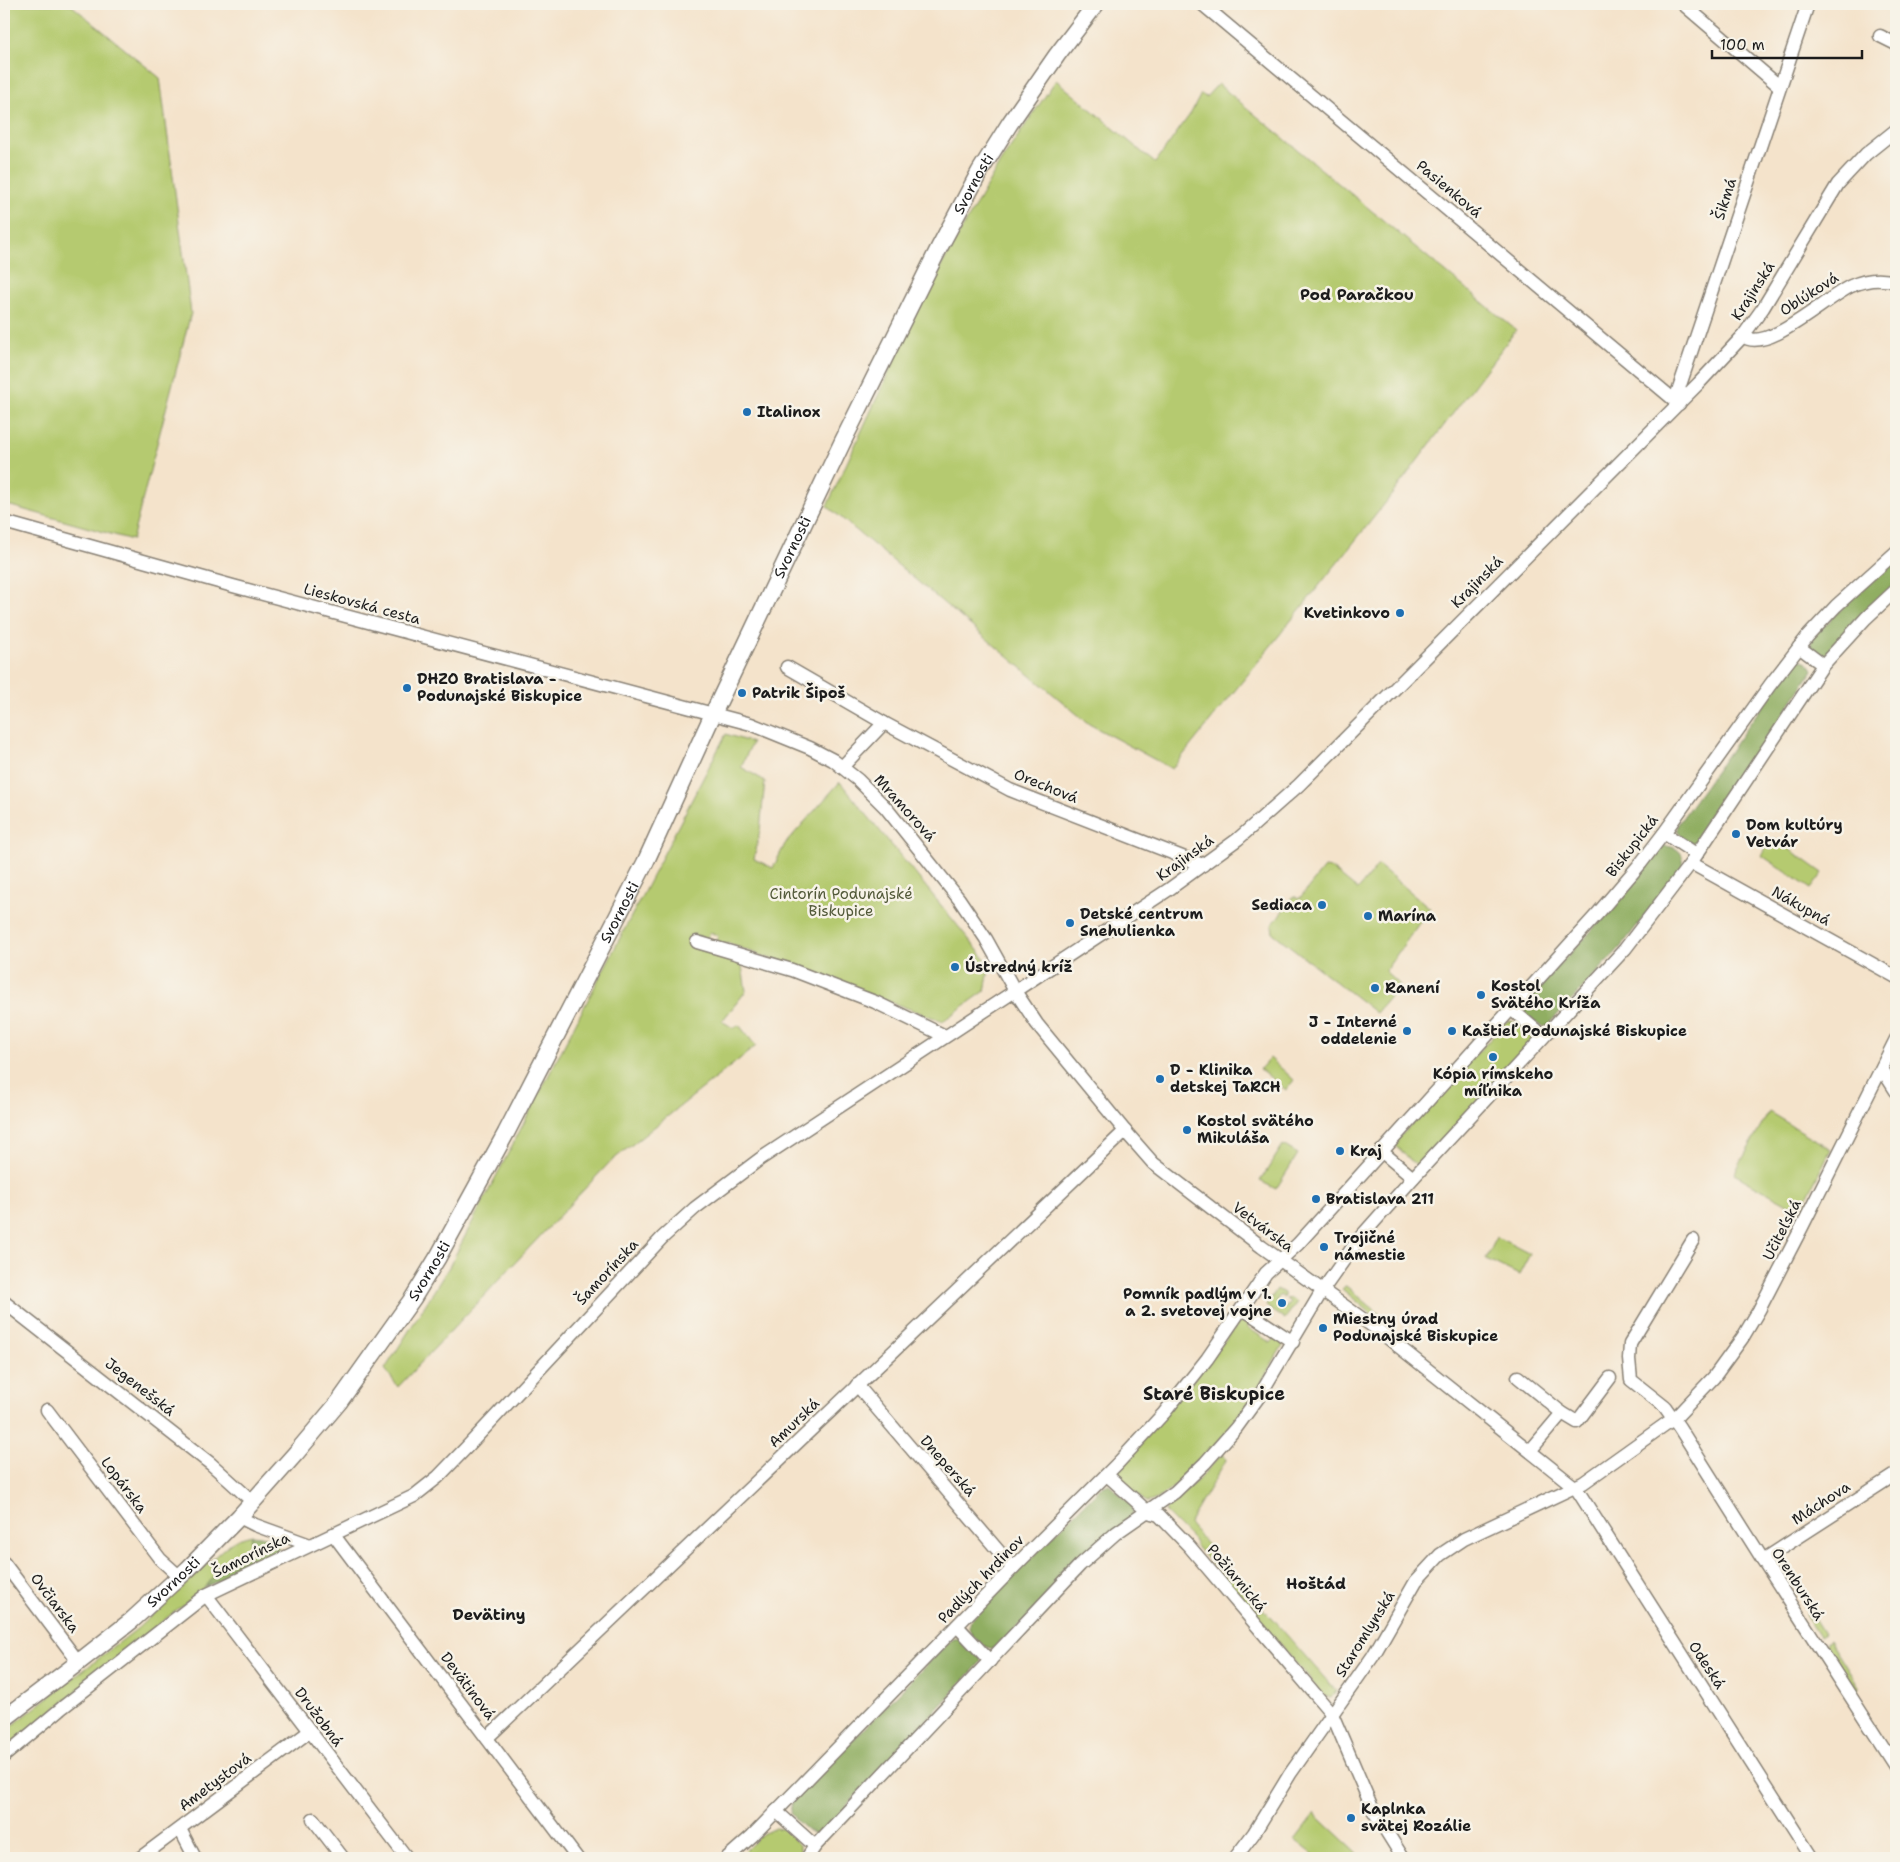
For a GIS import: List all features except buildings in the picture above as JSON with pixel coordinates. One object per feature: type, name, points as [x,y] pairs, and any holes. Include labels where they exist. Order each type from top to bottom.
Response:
[{"type":"main road","name":"Svornosti","points":[[4,1719],[76,1666],[131,1621],[180,1576],[253,1502],[339,1402],[395,1324],[438,1257],[506,1133],[645,862],[713,714],[879,366],[939,248],[980,171],[1010,123],[1057,55],[1096,4]]},
{"type":"street","name":"Pasienková","points":[[1202,4],[1677,402]]},
{"type":"street","points":[[1683,4],[1779,86]]},
{"type":"street","name":"Šikmá","points":[[1677,402],[1779,86],[1808,4]]},
{"type":"street","points":[[1880,36],[1896,44]]},
{"type":"street","name":"Krajinská","points":[[1016,991],[1203,865],[1238,839],[1300,785],[1743,336],[1763,308],[1838,184],[1866,154],[1896,130]]},
{"type":"street","name":"Oblúková","points":[[1743,336],[1757,341],[1776,334],[1797,322],[1835,295],[1857,284],[1878,280],[1896,282]]},
{"type":"street","name":"Lieskovská cesta","points":[[4,522],[232,586],[713,714]]},
{"type":"street","name":"Biskupická","points":[[1381,1151],[1599,912],[1664,833],[1799,647],[1836,606],[1896,552]]},
{"type":"street","points":[[806,1858],[815,1846],[1080,1565],[1116,1533],[1148,1512],[1185,1483],[1224,1443],[1252,1408],[1322,1291],[1358,1240],[1624,949],[1694,858],[1823,665],[1866,618],[1896,590]]},
{"type":"street","points":[[1799,647],[1823,665]]},
{"type":"street","name":"Orechová","points":[[787,667],[884,723],[1016,792],[1203,865]]},
{"type":"street","name":"Mramorová","points":[[713,714],[763,728],[810,748],[842,767],[868,789],[886,808],[959,899],[986,939],[1016,991]]},
{"type":"street","points":[[842,767],[884,723]]},
{"type":"street","name":"Nákupná","points":[[1664,833],[1694,858],[1896,977]]},
{"type":"street","points":[[697,942],[792,970],[876,1002],[945,1036]]},
{"type":"street","name":"Šamorínska","points":[[4,1756],[63,1707],[206,1595],[414,1496],[438,1476],[656,1245],[695,1208],[760,1159],[1016,991]]},
{"type":"street","name":"Vetvárska","points":[[1016,991],[1027,1010],[1048,1038],[1125,1131],[1159,1168],[1280,1260],[1378,1330],[1576,1488]]},
{"type":"street","points":[[1511,1009],[1543,1036]]},
{"type":"street","name":"Učiteľská","points":[[1576,1488],[1674,1419],[1703,1391],[1725,1364],[1743,1337],[1789,1253],[1896,1039]]},
{"type":"street","points":[[1882,1068],[1896,1091]]},
{"type":"street","name":"Amurská","points":[[487,1738],[1125,1131]]},
{"type":"street","points":[[1293,1342],[1243,1309],[1266,1273],[1298,1244],[1381,1151],[1413,1178]]},
{"type":"street","points":[[1674,1419],[1665,1407],[1631,1380],[1629,1348],[1637,1331],[1694,1240]]},
{"type":"street","name":"Jegenešská","points":[[4,1302],[211,1464],[253,1502]]},
{"type":"street","name":"Padlých hrdinov","points":[[727,1858],[752,1836],[1013,1568],[1107,1475],[1164,1413],[1207,1359],[1243,1309]]},
{"type":"street","points":[[1518,1377],[1562,1413],[1577,1422],[1610,1378]]},
{"type":"street","name":"Dneperská","points":[[857,1385],[1013,1568]]},
{"type":"street","name":"Lopárska","points":[[47,1410],[160,1560],[180,1576]]},
{"type":"street","points":[[1530,1451],[1562,1413]]},
{"type":"street","name":"Orenburská","points":[[1674,1419],[1712,1477],[1762,1560],[1895,1763]]},
{"type":"street","name":"Máchova","points":[[1762,1560],[1896,1474]]},
{"type":"street","name":"Požiarnická","points":[[1107,1475],[1148,1512],[1159,1515],[1189,1546],[1332,1714],[1372,1810],[1403,1858]]},
{"type":"street","name":"Staromlynská","points":[[1235,1858],[1373,1656],[1416,1582],[1440,1554],[1464,1539],[1576,1488]]},
{"type":"street","name":"Odeská","points":[[1576,1488],[1812,1858]]},
{"type":"street","name":"Šamorínska","points":[[238,1517],[255,1526],[310,1545]]},
{"type":"street","name":"Devätinová","points":[[334,1534],[577,1858]]},
{"type":"street","name":"Ovčiarska","points":[[4,1562],[74,1656],[76,1666]]},
{"type":"street","name":"Družobná","points":[[206,1595],[407,1858]]},
{"type":"street","points":[[957,1626],[990,1661]]},
{"type":"street","name":"Ametystová","points":[[140,1858],[310,1731]]},
{"type":"street","points":[[776,1811],[815,1846]]},
{"type":"street","points":[[313,1819],[343,1858]]},
{"type":"street","points":[[180,1829],[195,1858]]},
{"type":"green space","points":[[4,4],[70,4],[160,78],[191,313],[132,540],[4,504]]},
{"type":"green space","points":[[1056,80],[1155,163],[1191,113],[1201,94],[1206,97],[1218,84],[1516,330],[1387,501],[1172,769],[1089,724],[827,506],[924,296],[1001,161]]},
{"type":"green space","points":[[1896,559],[1896,584],[1824,657],[1818,656],[1811,646],[1811,639],[1868,583]]},
{"type":"green space","points":[[1798,660],[1807,662],[1813,670],[1699,842],[1686,841],[1677,830],[1678,824],[1793,663]]},
{"type":"green space","name":"Cintorín Podunajské Biskupice","points":[[726,734],[752,743],[741,767],[765,781],[760,830],[754,859],[773,868],[785,844],[840,782],[990,965],[985,991],[943,1021],[727,943],[726,945],[716,941],[718,936],[710,932],[707,939],[697,935],[742,966],[746,991],[722,1021],[733,1028],[739,1025],[756,1046],[609,1163],[398,1387],[385,1369],[449,1267]]},
{"type":"green space","points":[[1774,838],[1823,873],[1811,889],[1761,855]]},
{"type":"green space","points":[[1663,846],[1672,847],[1679,851],[1683,857],[1683,866],[1619,949],[1548,1025],[1543,1027],[1536,1023],[1526,1014],[1523,1002],[1586,937]]},
{"type":"green space","points":[[1378,865],[1430,908],[1385,971],[1400,985],[1376,1013],[1273,933],[1272,925],[1294,896],[1299,899],[1324,868],[1332,869],[1358,890]]},
{"type":"green space","points":[[1507,1021],[1516,1022],[1524,1026],[1530,1033],[1533,1041],[1418,1167],[1393,1144]]},
{"type":"green space","points":[[1270,1058],[1294,1080],[1286,1090],[1260,1069]]},
{"type":"green space","points":[[1769,1112],[1831,1149],[1800,1211],[1734,1174]]},
{"type":"green space","points":[[1283,1145],[1298,1154],[1276,1189],[1260,1181]]},
{"type":"green space","points":[[1497,1237],[1530,1254],[1519,1275],[1486,1259]]},
{"type":"green space","points":[[1345,1286],[1381,1315],[1373,1315],[1342,1289]]},
{"type":"green space","points":[[1277,1289],[1284,1293],[1284,1298],[1280,1295],[1276,1301],[1286,1308],[1290,1302],[1286,1299],[1291,1298],[1297,1302],[1285,1319],[1266,1306]]},
{"type":"green space","points":[[1246,1319],[1251,1320],[1247,1327],[1271,1343],[1276,1337],[1280,1339],[1283,1345],[1245,1408],[1214,1447],[1168,1491],[1156,1499],[1146,1502],[1127,1486],[1117,1472],[1240,1322]]},
{"type":"green space","points":[[1223,1453],[1226,1460],[1191,1520],[1190,1525],[1336,1691],[1331,1698],[1324,1696],[1195,1545],[1196,1543],[1165,1512],[1168,1505],[1198,1480]]},
{"type":"green space","points":[[1109,1484],[1132,1505],[1133,1514],[996,1648],[986,1647],[976,1640],[970,1630],[970,1621],[1103,1485]]},
{"type":"green space","points":[[251,1535],[249,1554],[224,1564],[205,1587],[4,1750],[4,1732],[138,1628],[222,1550],[235,1540]]},
{"type":"green space","points":[[251,1535],[274,1541],[279,1548],[274,1556],[205,1587],[224,1564],[248,1554]]},
{"type":"green space","points":[[1810,1610],[1825,1634],[1820,1637],[1805,1614]]},
{"type":"green space","points":[[960,1638],[980,1656],[981,1662],[820,1834],[811,1832],[803,1827],[790,1813],[792,1802],[947,1644],[953,1639]]},
{"type":"green space","points":[[1830,1640],[1860,1688],[1857,1692],[1855,1692],[1824,1644]]},
{"type":"green space","points":[[1315,1814],[1357,1853],[1349,1858],[1318,1858],[1295,1840]]},
{"type":"green space","points":[[775,1828],[783,1829],[800,1845],[800,1858],[738,1858],[762,1834]]},
{"type":"place","name":"Italinox","points":[[747,412]]},
{"type":"place","name":"Kvetinkovo","points":[[1400,613]]},
{"type":"place","name":"DHZO Bratislava - Podunajské Biskupice","points":[[407,688]]},
{"type":"place","name":"Patrik Šipoš","points":[[742,693]]},
{"type":"place","name":"Dom kultúry Vetvár","points":[[1736,834]]},
{"type":"place","name":"Sediaca","points":[[1322,905]]},
{"type":"place","name":"Marína","points":[[1368,916]]},
{"type":"place","name":"Detské centrum Snehulienka","points":[[1070,923]]},
{"type":"place","name":"Ústredný kríž","points":[[955,967]]},
{"type":"place","name":"Ranení","points":[[1375,988]]},
{"type":"place","name":"Kostol Svätého Kríža","points":[[1481,995]]},
{"type":"place","name":"J - Interné oddelenie","points":[[1407,1031]]},
{"type":"place","name":"Kaštieľ Podunajské Biskupice","points":[[1452,1031]]},
{"type":"place","name":"Kópia rímskeho míľnika","points":[[1493,1057]]},
{"type":"place","name":"D - Klinika detskej TaRCH","points":[[1160,1079]]},
{"type":"place","name":"Kostol svätého Mikuláša","points":[[1187,1130]]},
{"type":"place","name":"Kraj","points":[[1340,1151]]},
{"type":"place","name":"Bratislava 211","points":[[1316,1199]]},
{"type":"place","name":"Trojičné námestie","points":[[1324,1247]]},
{"type":"place","name":"Pomník padlým v 1. a 2. svetovej vojne","points":[[1282,1303]]},
{"type":"place","name":"Miestny úrad Podunajské Biskupice","points":[[1323,1328]]},
{"type":"place","name":"Kaplnka svätej Rozálie","points":[[1351,1818]]},
{"type":"district","name":"Pod Paračkou","points":[[1357,294]]},
{"type":"district","name":"Staré Biskupice","points":[[1214,1394]]},
{"type":"district","name":"Hoštád","points":[[1316,1583]]},
{"type":"district","name":"Devätiny","points":[[489,1614]]}]
